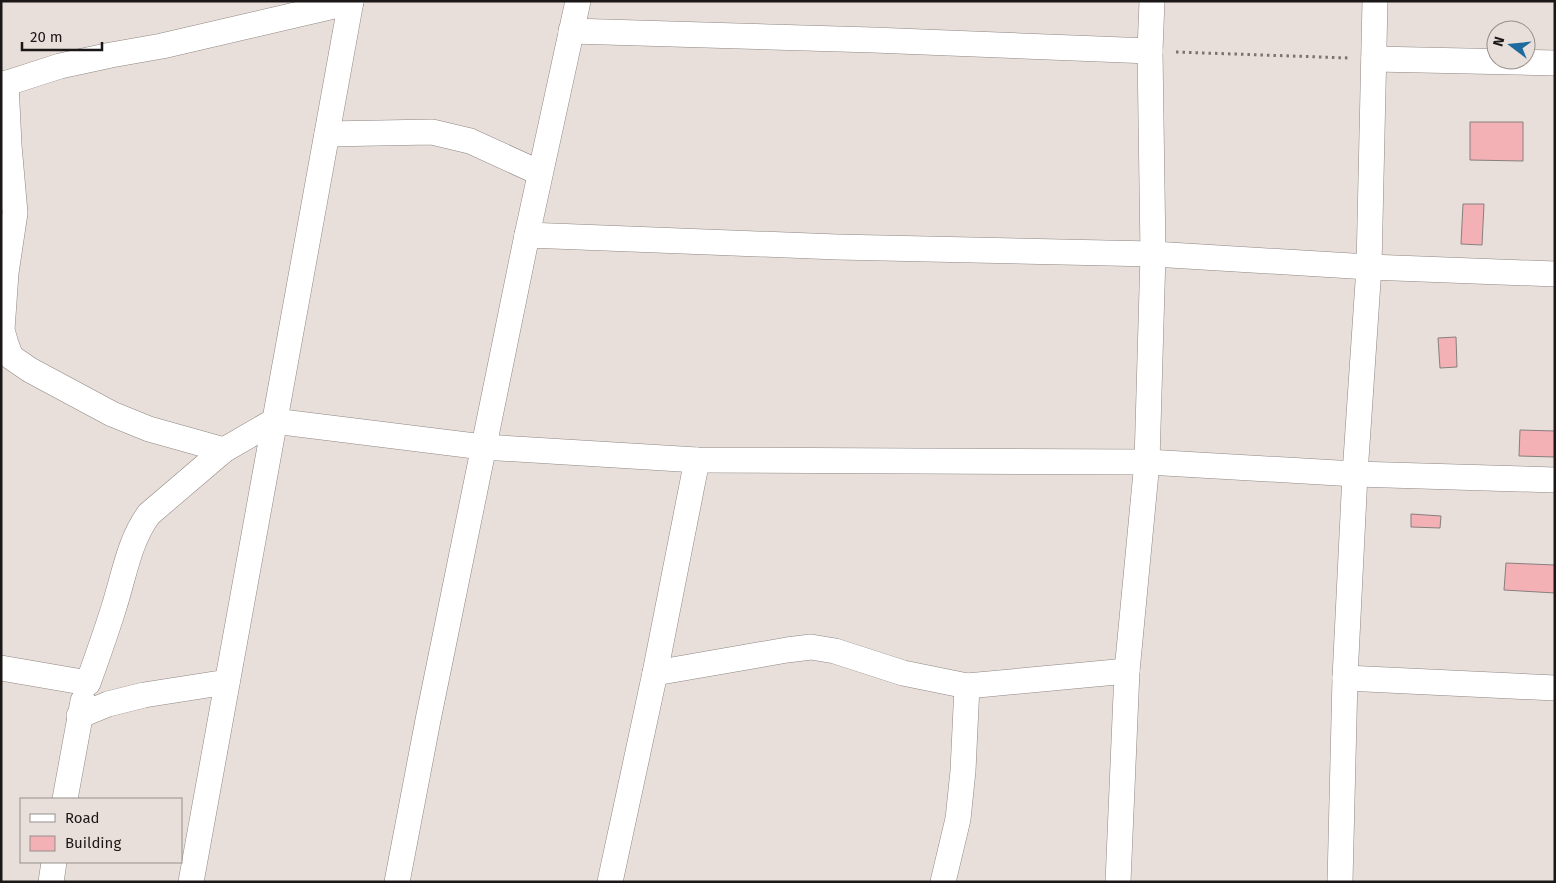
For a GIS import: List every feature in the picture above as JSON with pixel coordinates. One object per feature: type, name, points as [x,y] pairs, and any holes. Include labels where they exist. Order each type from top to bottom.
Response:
[{"type":"street","points":[[397,882],[483,447],[578,1]]},
{"type":"street","points":[[1118,882],[1127,671],[1147,462],[1153,254],[1150,51],[1152,1]]},
{"type":"street","points":[[1340,882],[1345,678],[1355,474],[1369,268],[1375,1]]},
{"type":"street","points":[[192,882],[351,2],[162,46],[60,66],[4,84],[15,213],[6,273],[2,330],[12,357],[30,370],[112,414],[149,429],[224,450]]},
{"type":"street","points":[[571,31],[1150,51]]},
{"type":"street","points":[[1374,59],[1555,63]]},
{"type":"street","points":[[327,134],[432,132],[470,141],[540,173]]},
{"type":"street","points":[[527,235],[837,247],[1153,254],[1369,268],[1555,274]]},
{"type":"street","points":[[65,798],[88,683],[140,526],[149,514],[224,450],[274,422],[483,447],[697,460],[1147,462],[1355,474],[1555,480]]},
{"type":"street","points":[[610,882],[655,673],[697,460]]},
{"type":"street","points":[[655,673],[811,647],[835,651],[904,673],[967,686],[1127,671]]},
{"type":"street","points":[[1,668],[88,683]]},
{"type":"street","points":[[1345,678],[1555,688]]},
{"type":"street","points":[[80,716],[108,704],[144,695],[227,682]]},
{"type":"street","points":[[943,882],[958,819],[964,771],[967,686]]},
{"type":"street","points":[[50,882],[54,863]]},
{"type":"path","points":[[1150,51],[1374,59]]},
{"type":"building","points":[[1470,122],[1523,122],[1523,161],[1470,160]]},
{"type":"building","points":[[1463,204],[1484,204],[1482,245],[1461,244]]},
{"type":"building","points":[[1456,337],[1457,367],[1440,368],[1438,338]]},
{"type":"building","points":[[1520,430],[1555,431],[1555,457],[1519,456]]},
{"type":"building","points":[[1411,514],[1441,516],[1440,528],[1411,527]]},
{"type":"building","points":[[1506,563],[1555,565],[1555,593],[1504,590]]}]
